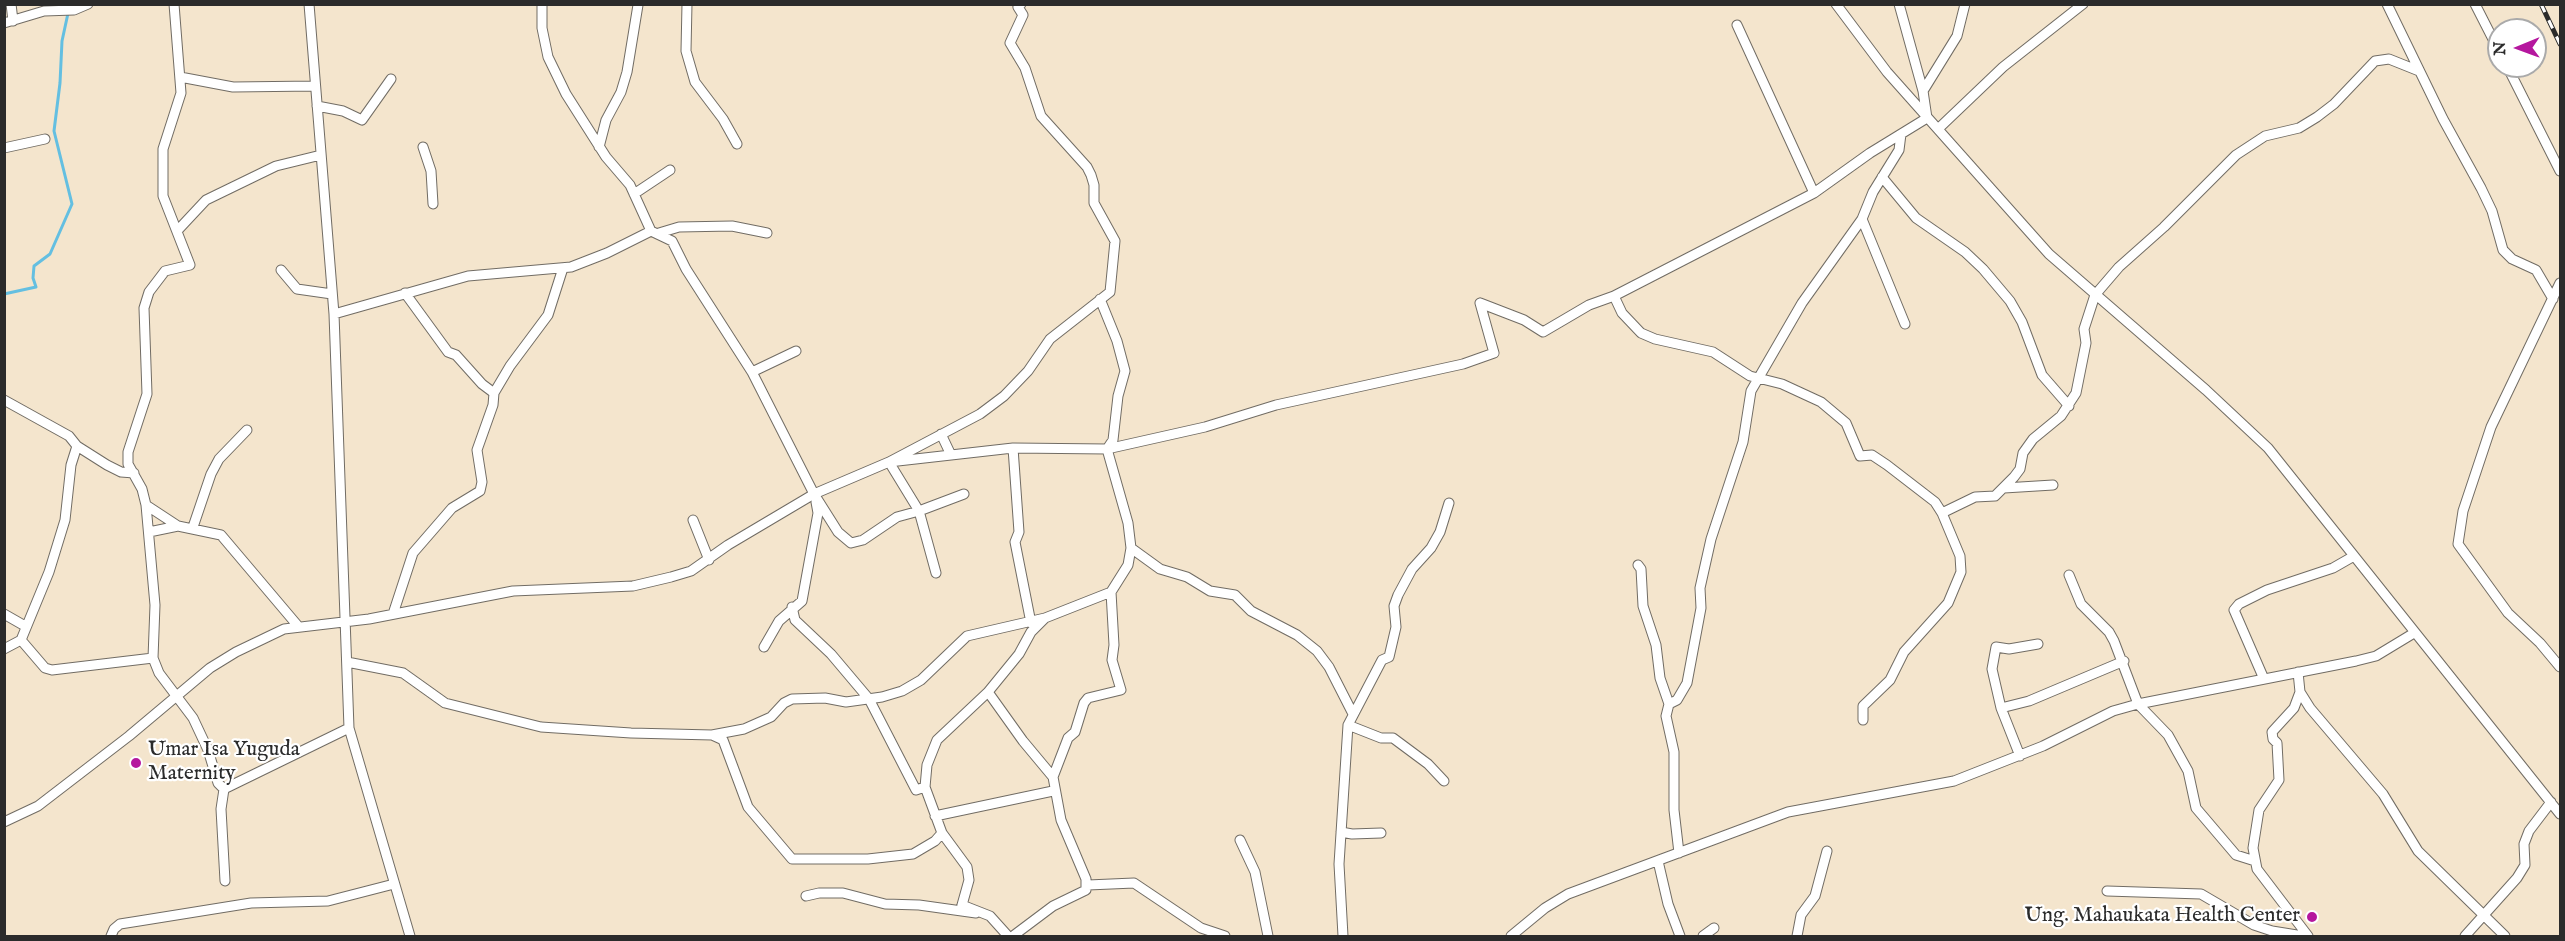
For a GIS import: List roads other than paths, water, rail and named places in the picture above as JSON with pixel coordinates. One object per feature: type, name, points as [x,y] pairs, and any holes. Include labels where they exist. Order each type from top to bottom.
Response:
[{"type":"street","points":[[11,4],[9,22],[44,11],[74,10],[88,4]]},
{"type":"street","points":[[174,4],[181,93],[163,149],[163,196],[190,265],[165,271],[149,292],[144,308],[147,394],[128,452],[128,464],[134,473],[146,505],[155,605],[153,658],[159,673],[193,718],[208,750],[218,783],[224,789]]},
{"type":"street","points":[[309,4],[334,314],[349,728],[410,936]]},
{"type":"street","points":[[542,4],[542,28],[548,57],[566,94],[599,147],[630,185],[655,232],[672,241],[686,269],[752,372],[814,494],[838,532],[851,543],[863,540],[897,517],[919,512],[964,494]]},
{"type":"street","points":[[687,4],[686,51],[694,82],[723,119],[737,144]]},
{"type":"street","points":[[4,822],[38,806],[210,668],[236,652],[284,629],[345,622],[513,591],[633,586],[671,578],[691,571],[814,494],[889,462],[980,414],[1004,396],[1028,371],[1050,339],[1110,292],[1114,241],[1094,203],[1094,185],[1087,167],[1041,116],[1025,68],[1010,43],[1023,15],[1018,7],[1021,4]]},
{"type":"street","points":[[1836,4],[1887,72],[1971,170],[2049,254],[2206,390],[2268,448],[2560,814]]},
{"type":"street","points":[[1899,4],[1923,91],[1927,117]]},
{"type":"street","points":[[1923,91],[1957,36],[1965,4]]},
{"type":"street","points":[[1938,129],[2003,67],[2083,4]]},
{"type":"street","points":[[2387,4],[2481,188],[2492,212],[2503,250],[2512,259],[2536,270],[2553,299]]},
{"type":"street","points":[[2475,4],[2487,28]]},
{"type":"street","points":[[599,147],[606,120],[621,92],[627,72],[638,5]]},
{"type":"street","points":[[1737,25],[1814,193]]},
{"type":"street","points":[[1942,513],[1975,497],[1995,496],[2020,469],[2023,453],[2033,439],[2069,406],[2080,374],[2086,343],[2085,329],[2095,295],[2118,267],[2164,227],[2236,155],[2265,135],[2299,128],[2317,117],[2334,104],[2376,61],[2389,59],[2419,70]]},
{"type":"street","points":[[180,77],[233,87],[315,86]]},
{"type":"street","points":[[2513,78],[2560,171]]},
{"type":"street","points":[[317,106],[343,111],[362,120],[391,79]]},
{"type":"street","points":[[889,462],[1013,448],[1107,449],[1204,428],[1276,405],[1463,364],[1494,353],[1480,303],[1524,320],[1543,332],[1588,305],[1614,296],[1814,193],[1927,117]]},
{"type":"street","points":[[1669,704],[1677,700],[1687,683],[1701,608],[1700,588],[1711,539],[1743,442],[1751,391],[1760,380],[1802,303],[1862,219],[1882,177],[1899,150],[1901,135]]},
{"type":"street","points":[[4,148],[45,139]]},
{"type":"street","points":[[423,147],[431,171],[433,204]]},
{"type":"street","points":[[177,231],[206,200],[276,165],[321,155]]},
{"type":"street","points":[[634,194],[670,170]]},
{"type":"street","points":[[1882,177],[1916,218],[1965,252],[2010,301],[2022,322],[2042,375],[2069,406]]},
{"type":"street","points":[[1862,219],[1905,324]]},
{"type":"street","points":[[334,314],[468,276],[571,267],[655,232],[679,227],[732,226],[767,233]]},
{"type":"street","points":[[393,614],[413,553],[452,508],[480,491],[482,482],[477,450],[493,405],[494,393],[510,366],[548,315],[563,267]]},
{"type":"street","points":[[281,270],[297,288],[305,292],[332,294]]},
{"type":"street","points":[[2560,283],[2492,427],[2463,511],[2458,544],[2508,613],[2540,643],[2560,667]]},
{"type":"street","points":[[405,293],[448,352],[456,355],[482,384],[494,393]]},
{"type":"street","points":[[1614,296],[1622,313],[1641,333],[1655,339],[1713,352],[1750,376],[1782,384],[1821,402],[1846,423],[1860,456],[1872,455],[1887,465],[1935,502],[1942,513],[1960,556],[1961,572],[1948,603],[1904,652],[1890,680],[1863,705],[1863,720]]},
{"type":"street","points":[[347,662],[403,673],[445,703],[541,727],[712,735],[744,729],[771,717],[784,703],[792,699],[825,698],[846,702],[902,691],[921,680],[967,636],[982,634],[1031,619],[1045,618],[1110,592],[1124,575],[1131,548],[1128,523],[1107,449],[1113,440],[1118,396],[1125,370],[1117,341],[1100,299]]},
{"type":"street","points":[[752,372],[796,351]]},
{"type":"street","points":[[4,400],[69,436],[77,446],[106,465],[121,472],[134,473]]},
{"type":"street","points":[[193,527],[211,474],[224,453],[247,430]]},
{"type":"street","points":[[941,434],[951,455]]},
{"type":"street","points":[[4,650],[21,640],[60,539],[71,465],[77,446]]},
{"type":"street","points":[[1013,448],[1019,532],[1016,542],[1031,619],[1031,632]]},
{"type":"street","points":[[889,462],[919,512],[936,573]]},
{"type":"street","points":[[2004,488],[2053,485]]},
{"type":"street","points":[[764,647],[779,621],[802,600],[818,513],[814,494]]},
{"type":"street","points":[[1343,936],[1339,864],[1348,725],[1382,660],[1389,657],[1396,627],[1394,606],[1398,595],[1412,569],[1431,548],[1440,532],[1449,503]]},
{"type":"street","points":[[146,505],[178,526]]},
{"type":"street","points":[[693,520],[709,560]]},
{"type":"street","points":[[148,532],[178,526],[193,527],[221,535],[298,626]]},
{"type":"street","points":[[1131,548],[1160,569],[1187,578],[1210,591],[1235,595],[1251,611],[1296,635],[1317,651],[1329,667],[1353,714]]},
{"type":"street","points":[[2264,679],[2234,610],[2239,604],[2266,590],[2332,568],[2354,556]]},
{"type":"street","points":[[1638,565],[1641,569],[1643,606],[1656,645],[1660,678],[1669,704],[1666,716],[1674,752],[1674,810],[1679,854]]},
{"type":"street","points":[[2069,575],[2080,604],[2109,632],[2124,661],[2138,704],[2168,735],[2192,784],[2196,808],[2236,855],[2255,861]]},
{"type":"street","points":[[1088,885],[1068,843],[1053,791],[1053,777],[1068,738],[1075,732],[1084,703],[1088,698],[1121,690],[1112,660],[1114,645],[1110,592]]},
{"type":"street","points":[[792,607],[795,620],[839,662],[869,699],[892,738],[916,790],[925,787]]},
{"type":"street","points":[[4,614],[26,626]]},
{"type":"street","points":[[1008,936],[990,916],[963,905],[969,880],[967,867],[942,833],[925,787],[930,752],[937,740],[988,692],[1019,654],[1031,632],[1045,618]]},
{"type":"street","points":[[1511,936],[1545,908],[1568,894],[1788,812],[1954,781],[2020,756],[2113,711],[2376,656],[2414,633]]},
{"type":"street","points":[[21,640],[45,668],[52,670],[153,658]]},
{"type":"street","points":[[2020,756],[2001,708],[1992,669],[1996,648],[2009,649],[2038,644]]},
{"type":"street","points":[[2001,708],[2029,701],[2124,661]]},
{"type":"street","points":[[2298,672],[2300,692],[2294,708],[2271,732],[2277,743],[2278,780],[2259,810],[2253,848],[2257,869],[2308,936]]},
{"type":"street","points":[[988,692],[1023,741],[1053,777]]},
{"type":"street","points":[[2300,692],[2317,716],[2383,794],[2418,851],[2505,936]]},
{"type":"street","points":[[1348,725],[1381,738],[1393,738],[1428,764],[1444,781]]},
{"type":"street","points":[[224,789],[349,728]]},
{"type":"street","points":[[712,735],[723,740],[748,807],[792,859],[868,859],[912,854],[935,841],[942,833]]},
{"type":"street","points":[[224,789],[221,809],[225,881]]},
{"type":"street","points":[[935,816],[1053,791]]},
{"type":"street","points":[[2465,936],[2485,917],[2521,871],[2525,864],[2524,844],[2529,831],[2551,802]]},
{"type":"street","points":[[1341,831],[1352,834],[1381,833]]},
{"type":"street","points":[[1240,840],[1255,872],[1268,936]]},
{"type":"street","points":[[1797,936],[1801,915],[1815,896],[1827,851]]},
{"type":"street","points":[[1658,861],[1668,904],[1680,936]]},
{"type":"street","points":[[1088,885],[1134,883],[1201,928],[1225,936]]},
{"type":"street","points":[[111,936],[120,924],[251,903],[328,901],[394,884]]},
{"type":"street","points":[[1013,936],[1053,906],[1086,890],[1088,885]]},
{"type":"street","points":[[2107,891],[2201,894],[2248,922],[2271,931],[2303,936]]},
{"type":"street","points":[[806,896],[819,893],[843,893],[885,904],[981,913]]},
{"type":"street","points":[[1703,936],[1714,928]]},
{"type":"waterway","points":[[4,294],[36,287],[33,278],[34,266],[50,254],[72,204],[54,131],[62,41],[70,4]]},
{"type":"railway","points":[[2541,4],[2560,44]]},
{"type":"place","name":"Umar Isa Yuguda Maternity","points":[[136,763]]},
{"type":"place","name":"Ung. Mahaukata Health Center","points":[[2312,917]]}]
